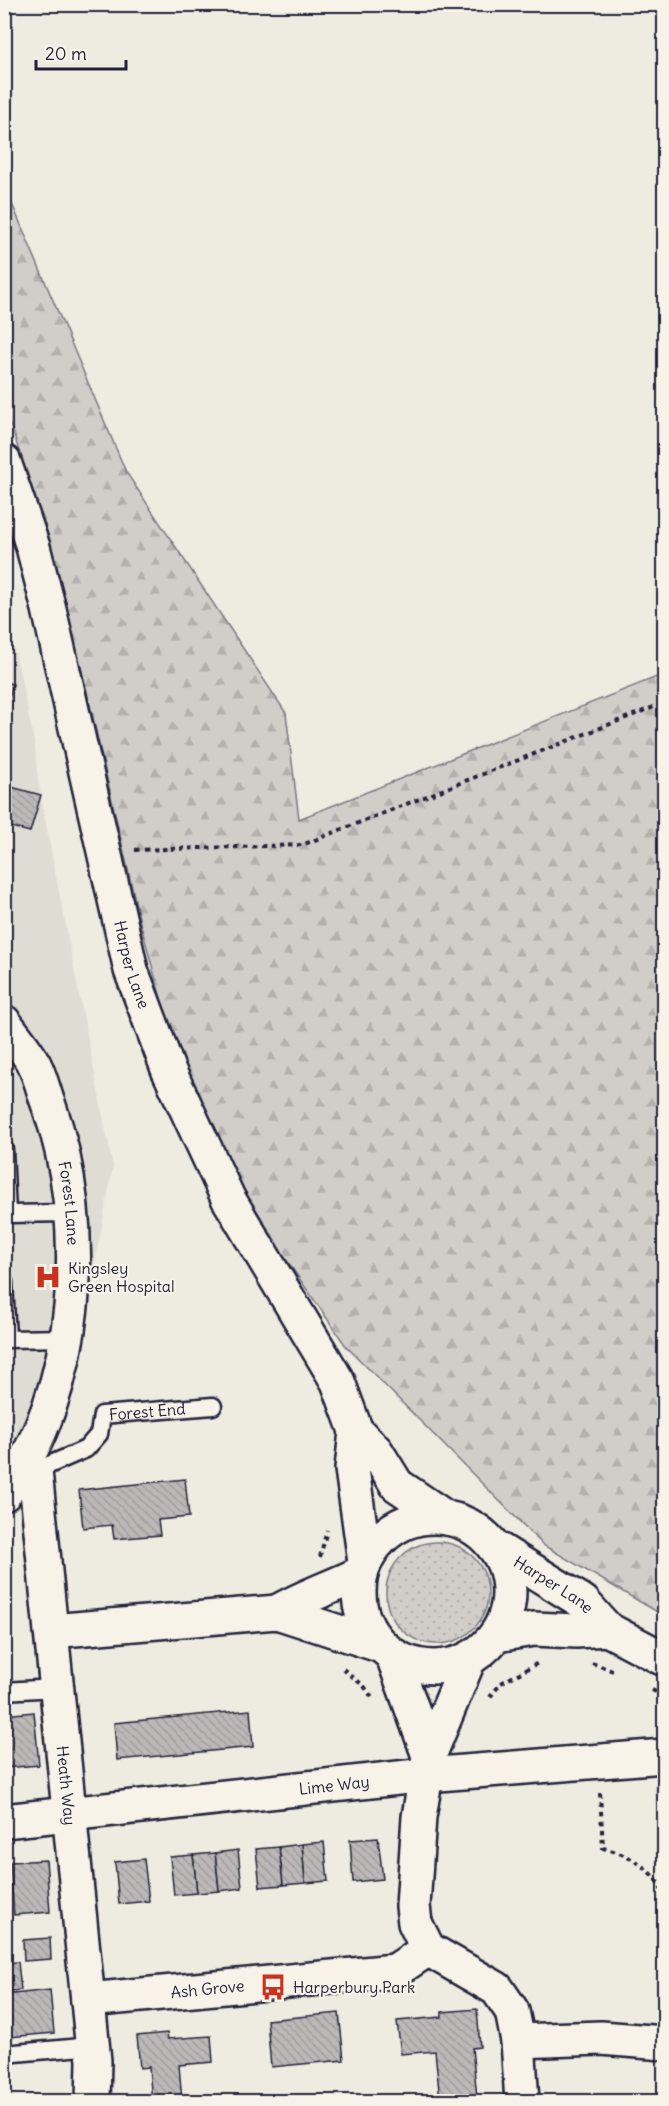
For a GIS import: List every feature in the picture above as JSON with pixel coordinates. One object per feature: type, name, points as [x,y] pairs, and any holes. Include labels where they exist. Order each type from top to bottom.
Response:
[{"type":"street","name":"Harper Lane","points":[[4,462],[33,547],[131,970],[168,1070],[228,1198],[338,1382],[356,1431],[376,1451],[397,1485],[446,1518]]},
{"type":"street","name":"Forest Lane","points":[[4,1022],[32,1061],[58,1131],[72,1213],[75,1273],[67,1338],[52,1397],[31,1447],[4,1494]]},
{"type":"street","name":"Harper Lane","points":[[356,1431],[352,1469],[363,1567]]},
{"type":"street","name":"Heath Way","points":[[35,1471],[93,2046],[93,2102]]},
{"type":"street","points":[[51,1631],[277,1612],[386,1650],[418,1666],[444,1667],[470,1659],[496,1635],[505,1618],[509,1580],[503,1562],[494,1546],[464,1523],[446,1518],[422,1518],[398,1526],[379,1541],[363,1567],[358,1592],[361,1611],[368,1629],[386,1650],[428,1765]]},
{"type":"street","name":"Harper Lane","points":[[494,1546],[583,1602],[607,1629],[664,1659]]},
{"type":"street","points":[[277,1612],[302,1598],[332,1588],[363,1567]]},
{"type":"street","name":"Harper Lane","points":[[496,1635],[534,1629],[576,1631],[607,1629]]},
{"type":"street","points":[[470,1659],[428,1765],[419,1817],[413,1906],[415,1923],[428,1949],[497,1989],[512,2011],[518,2042],[522,2102]]},
{"type":"street","name":"Lime Way","points":[[4,1821],[70,1815],[428,1765],[599,1762],[664,1756]]},
{"type":"street","name":"Ash Grove","points":[[88,2000],[395,1971],[428,1949]]},
{"type":"street","points":[[518,2042],[601,2038],[664,2043]]},
{"type":"lane","points":[[4,1149],[7,1214],[72,1213]]},
{"type":"lane","points":[[4,1282],[8,1339],[67,1338]]},
{"type":"lane","name":"Forest End","points":[[35,1471],[86,1449],[99,1434],[102,1415],[213,1406]]},
{"type":"lane","points":[[4,1690],[56,1688]]},
{"type":"lane","points":[[4,2054],[93,2046]]},
{"type":"path","points":[[131,842],[135,851],[302,845],[664,702]]},
{"type":"path","points":[[482,1705],[501,1683],[524,1668],[552,1661]]},
{"type":"path","points":[[588,1662],[619,1674]]},
{"type":"path","points":[[341,1667],[364,1686],[379,1708]]},
{"type":"path","points":[[646,1687],[664,1696]]},
{"type":"path","points":[[599,1762],[603,1848],[622,1853],[644,1866],[664,1895]]},
{"type":"shaded area","name":"Kingsley Green Hospital","points":[[4,618],[17,659],[35,747],[38,780],[54,867],[113,1167],[71,1388],[5,1521]]},
{"type":"shaded area","points":[[654,1784],[664,1784],[664,1888]]},
{"type":"green space","points":[[4,185],[126,472],[286,713],[299,819],[664,674],[664,1616],[543,1545],[346,1346],[252,1210],[179,1064],[140,922],[85,683],[14,434],[5,414]]},
{"type":"green space","points":[[437,1542],[457,1546],[473,1557],[484,1573],[488,1593],[484,1613],[473,1629],[457,1640],[437,1644],[417,1640],[401,1629],[390,1613],[386,1593],[390,1573],[401,1557],[417,1546]]},
{"type":"building","points":[[4,682],[13,684],[4,717]]},
{"type":"building","points":[[4,785],[41,795],[30,832],[4,825]]},
{"type":"building","points":[[185,1479],[189,1517],[158,1520],[160,1535],[114,1539],[112,1525],[83,1528],[79,1490]]},
{"type":"building","points":[[250,1710],[253,1747],[117,1760],[114,1723]]},
{"type":"building","points":[[34,1712],[39,1765],[4,1768],[4,1715]]},
{"type":"building","points":[[378,1838],[383,1879],[353,1882],[350,1840]]},
{"type":"building","points":[[324,1842],[328,1881],[305,1883],[302,1844]]},
{"type":"building","points":[[302,1844],[305,1883],[283,1885],[279,1847]]},
{"type":"building","points":[[279,1847],[283,1885],[260,1887],[256,1849]]},
{"type":"building","points":[[238,1850],[242,1888],[219,1891],[215,1853]]},
{"type":"building","points":[[215,1853],[219,1891],[197,1893],[193,1855]]},
{"type":"building","points":[[193,1855],[197,1893],[174,1895],[170,1857]]},
{"type":"building","points":[[144,1859],[149,1901],[119,1904],[115,1862]]},
{"type":"building","points":[[46,1860],[50,1912],[14,1915],[10,1862]]},
{"type":"building","points":[[50,1938],[51,1959],[24,1961],[23,1940]]},
{"type":"building","points":[[18,1962],[21,1990],[4,1992],[4,1963]]},
{"type":"building","points":[[50,1990],[54,2033],[9,2037],[4,1995]]},
{"type":"building","points":[[477,2009],[480,2047],[472,2048],[477,2097],[440,2100],[435,2051],[401,2054],[397,2021],[442,2017],[442,2012]]},
{"type":"building","points":[[339,2013],[344,2060],[271,2067],[267,2020]]},
{"type":"building","points":[[167,2033],[168,2039],[211,2036],[213,2062],[179,2065],[182,2102],[152,2102],[149,2067],[140,2068],[137,2036]]},
{"type":"place","name":"Kingsley Green Hospital","points":[[48,1277]]},
{"type":"place","name":"Harperbury Park","points":[[273,1987]]}]
